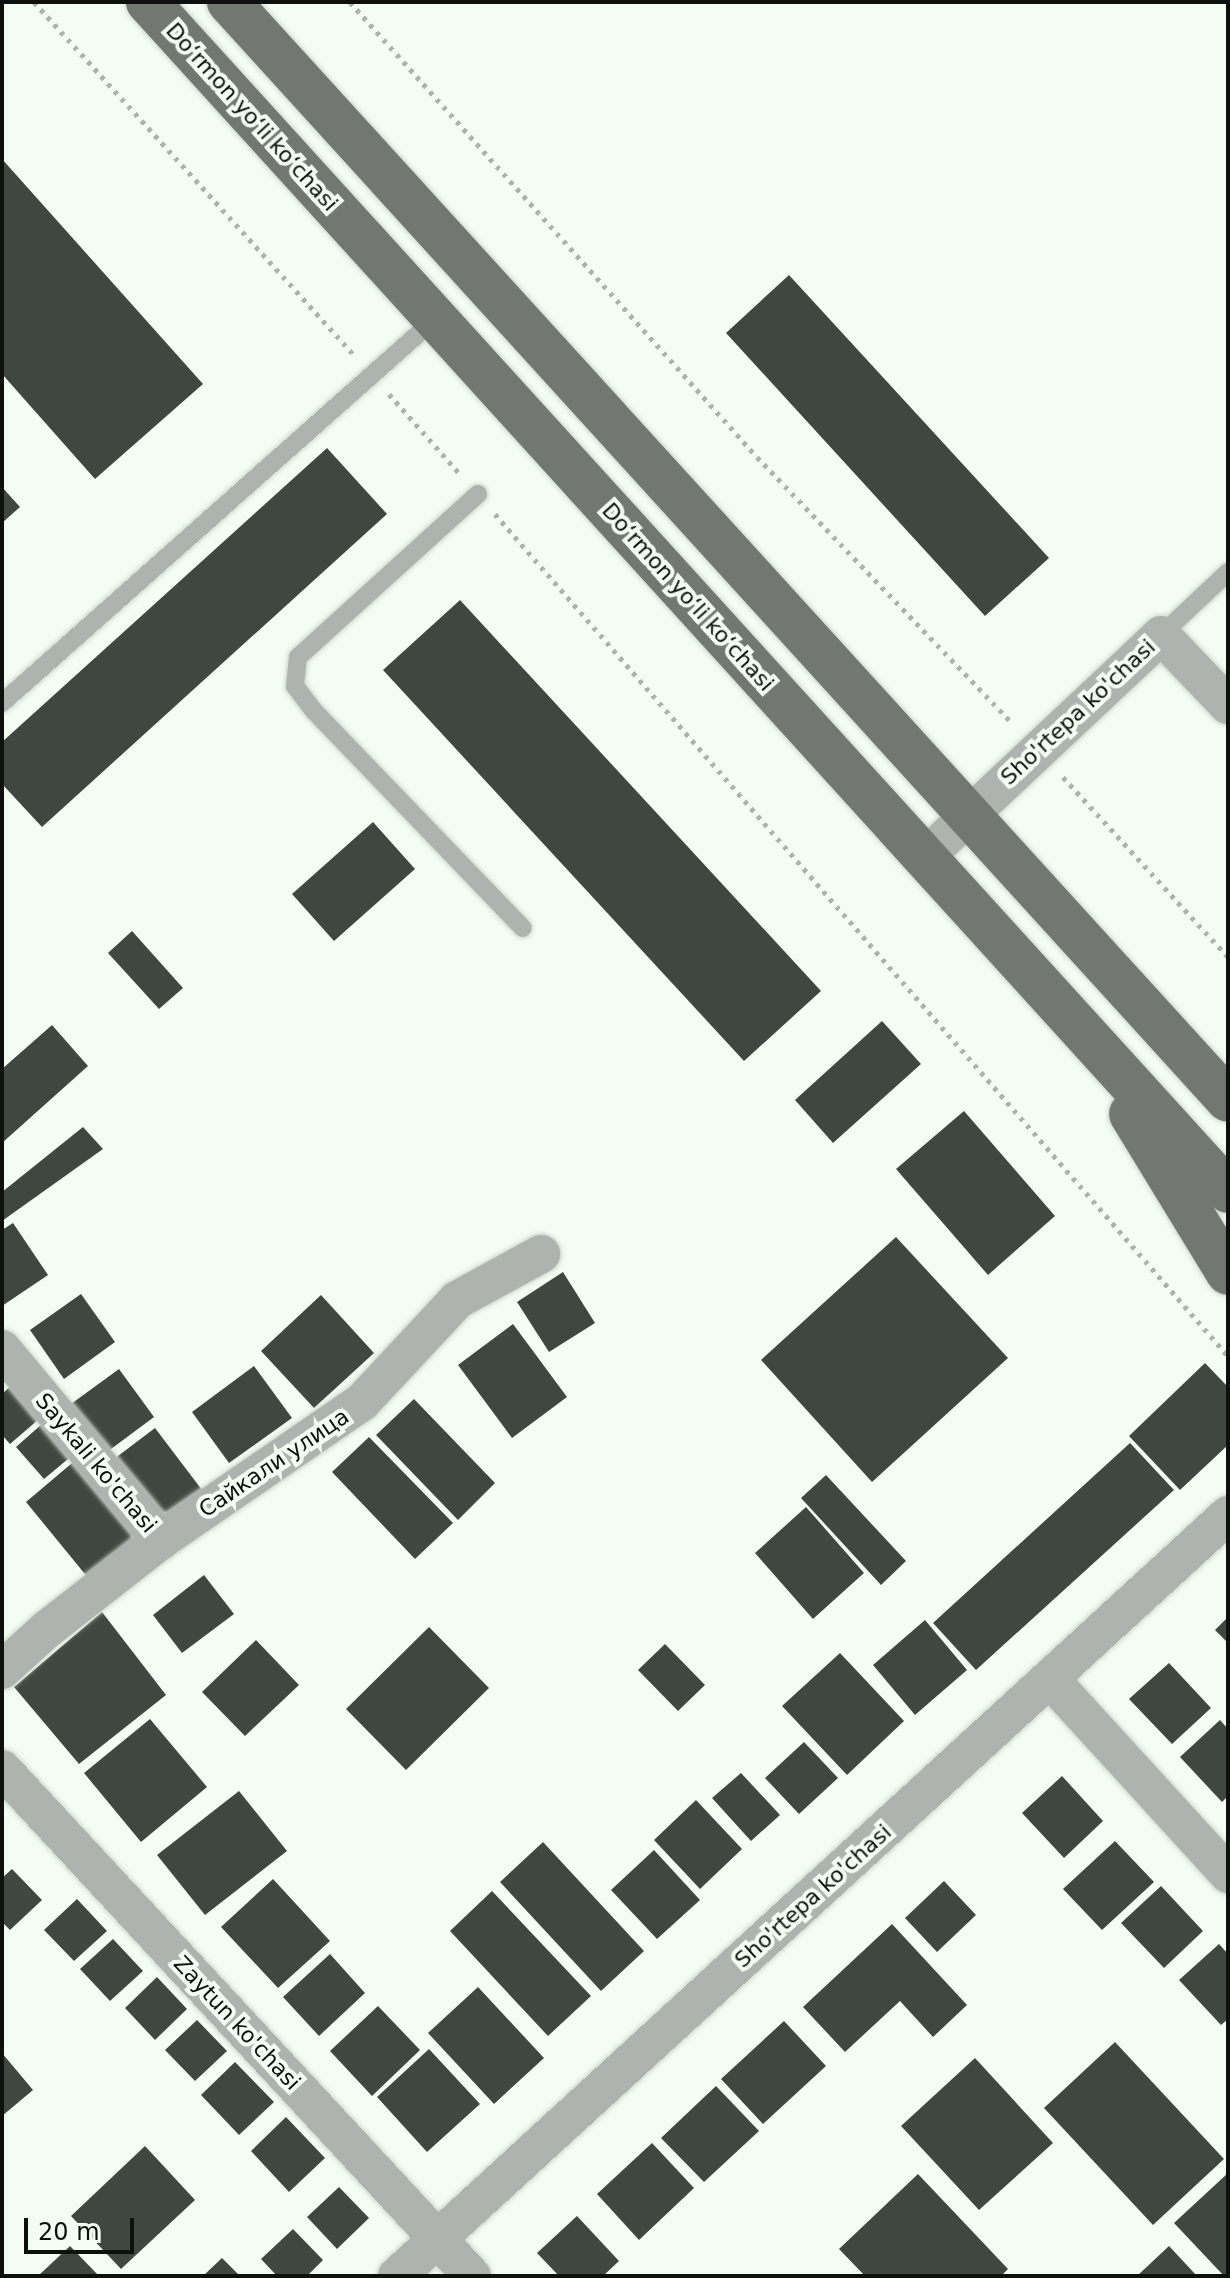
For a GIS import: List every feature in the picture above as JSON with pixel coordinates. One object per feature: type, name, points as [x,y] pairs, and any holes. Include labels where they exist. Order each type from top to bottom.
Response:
[{"type":"main road","name":"Do‘rmon yo‘li ko‘chasi","points":[[148,2],[1228,1191]]},
{"type":"main road","points":[[229,2],[1228,1100]]},
{"type":"main road","points":[[1120,981],[1228,1064]]},
{"type":"main road","points":[[1076,1023],[1228,1273]]},
{"type":"street","name":"Sho'rtepa ko'chasi","points":[[925,857],[1161,635],[1228,705]]},
{"type":"street","name":"Сайкали улица","points":[[2,1670],[46,1630],[161,1540],[362,1402],[457,1300],[541,1254]]},
{"type":"street","name":"Saykali ko'chasi","points":[[2,1349],[161,1540]]},
{"type":"street","name":"Sho'rtepa ko'chasi","points":[[397,2276],[1228,1515]]},
{"type":"street","points":[[1051,1680],[1228,1874]]},
{"type":"street","name":"Zaytun ko'chasi","points":[[3,1772],[472,2276]]},
{"type":"lane","points":[[2,703],[435,319]]},
{"type":"lane","points":[[478,494],[298,657],[295,686],[314,711],[523,928]]},
{"type":"lane","points":[[1161,635],[1228,572]]},
{"type":"path","points":[[34,2],[478,494],[1228,1356]]},
{"type":"path","points":[[350,2],[757,457],[1038,750],[1228,957]]},
{"type":"building","points":[[2,159],[203,384],[95,479],[2,374]]},
{"type":"building","points":[[789,275],[1049,558],[985,616],[726,333]]},
{"type":"building","points":[[327,448],[387,514],[42,827],[2,784],[2,742]]},
{"type":"building","points":[[2,487],[20,507],[2,523]]},
{"type":"building","points":[[460,600],[821,991],[744,1061],[383,670]]},
{"type":"building","points":[[373,822],[415,869],[334,941],[292,894]]},
{"type":"building","points":[[132,931],[183,988],[159,1009],[108,953]]},
{"type":"building","points":[[882,1021],[921,1064],[833,1143],[795,1100]]},
{"type":"building","points":[[52,1025],[88,1066],[2,1143],[2,1069]]},
{"type":"building","points":[[964,1111],[1055,1216],[988,1275],[896,1169]]},
{"type":"building","points":[[83,1127],[103,1149],[2,1221],[2,1192]]},
{"type":"building","points":[[13,1223],[48,1275],[2,1306],[2,1230]]},
{"type":"building","points":[[896,1237],[1008,1358],[872,1482],[761,1360]]},
{"type":"building","points":[[563,1272],[595,1323],[549,1352],[517,1302]]},
{"type":"building","points":[[81,1294],[115,1342],[64,1379],[30,1330]]},
{"type":"building","points":[[321,1295],[374,1353],[314,1408],[261,1351]]},
{"type":"building","points":[[513,1324],[567,1397],[512,1438],[458,1365]]},
{"type":"building","points":[[1205,1363],[1228,1387],[1228,1445],[1180,1490],[1129,1436]]},
{"type":"building","points":[[254,1366],[292,1418],[229,1463],[192,1412]]},
{"type":"building","points":[[119,1369],[154,1417],[107,1452],[71,1404]]},
{"type":"building","points":[[17,1380],[46,1413],[10,1444],[2,1435],[2,1394]]},
{"type":"building","points":[[414,1399],[495,1483],[458,1520],[376,1435]]},
{"type":"building","points":[[51,1416],[80,1449],[44,1479],[16,1447]]},
{"type":"building","points":[[155,1428],[202,1490],[161,1520],[114,1459]]},
{"type":"building","points":[[369,1437],[453,1523],[415,1559],[332,1472]]},
{"type":"building","points":[[1130,1443],[1174,1490],[976,1670],[933,1623]]},
{"type":"building","points":[[78,1458],[143,1535],[89,1579],[26,1502]]},
{"type":"building","points":[[826,1475],[906,1561],[881,1585],[801,1498]]},
{"type":"building","points":[[806,1507],[864,1573],[813,1619],[755,1553]]},
{"type":"building","points":[[204,1575],[234,1614],[182,1653],[153,1615]]},
{"type":"building","points":[[102,1612],[166,1695],[79,1764],[14,1687]]},
{"type":"building","points":[[1228,1617],[1228,1643],[1215,1630]]},
{"type":"building","points":[[925,1620],[967,1670],[915,1715],[873,1665]]},
{"type":"building","points":[[429,1627],[489,1688],[406,1770],[346,1709]]},
{"type":"building","points":[[256,1640],[299,1685],[245,1736],[202,1692]]},
{"type":"building","points":[[665,1644],[705,1685],[678,1711],[638,1670]]},
{"type":"building","points":[[840,1653],[904,1721],[847,1775],[782,1706]]},
{"type":"building","points":[[1169,1663],[1211,1708],[1172,1744],[1129,1699]]},
{"type":"building","points":[[150,1719],[207,1787],[141,1842],[84,1773]]},
{"type":"building","points":[[1220,1720],[1228,1729],[1228,1796],[1222,1802],[1180,1757]]},
{"type":"building","points":[[804,1742],[838,1778],[799,1814],[765,1778]]},
{"type":"building","points":[[741,1773],[780,1815],[751,1841],[712,1798]]},
{"type":"building","points":[[1062,1776],[1103,1821],[1064,1858],[1022,1813]]},
{"type":"building","points":[[239,1791],[287,1851],[205,1915],[157,1855]]},
{"type":"building","points":[[696,1800],[742,1849],[700,1889],[654,1840]]},
{"type":"building","points":[[1115,1841],[1154,1882],[1102,1930],[1063,1889]]},
{"type":"building","points":[[543,1842],[644,1951],[601,1991],[500,1882]]},
{"type":"building","points":[[654,1850],[700,1900],[657,1939],[611,1890]]},
{"type":"building","points":[[12,1869],[42,1900],[10,1930],[2,1922],[2,1878]]},
{"type":"building","points":[[273,1879],[330,1941],[278,1988],[221,1927]]},
{"type":"building","points":[[944,1881],[976,1915],[937,1952],[905,1918]]},
{"type":"building","points":[[1161,1886],[1203,1931],[1164,1968],[1121,1923]]},
{"type":"building","points":[[492,1891],[591,1996],[548,2036],[450,1931]]},
{"type":"building","points":[[77,1899],[107,1931],[74,1961],[44,1930]]},
{"type":"building","points":[[892,1924],[967,2005],[933,2037],[900,2001],[845,2052],[803,2007]]},
{"type":"building","points":[[113,1939],[143,1971],[110,2001],[80,1969]]},
{"type":"building","points":[[1219,1944],[1228,1954],[1228,2019],[1221,2025],[1179,1980]]},
{"type":"building","points":[[330,1954],[365,1993],[319,2036],[283,1997]]},
{"type":"building","points":[[157,1977],[187,2009],[155,2040],[125,2008]]},
{"type":"building","points":[[478,1987],[544,2058],[494,2104],[428,2033]]},
{"type":"building","points":[[378,2006],[420,2050],[372,2096],[330,2051]]},
{"type":"building","points":[[197,2020],[227,2051],[195,2081],[165,2050]]},
{"type":"building","points":[[784,2021],[826,2066],[763,2124],[721,2079]]},
{"type":"building","points":[[1115,2042],[1224,2159],[1153,2225],[1044,2108]]},
{"type":"building","points":[[429,2049],[480,2104],[427,2152],[377,2097]]},
{"type":"building","points":[[2,2053],[33,2090],[2,2116]]},
{"type":"building","points":[[975,2058],[1053,2143],[979,2210],[901,2126]]},
{"type":"building","points":[[235,2062],[274,2102],[239,2135],[201,2095]]},
{"type":"building","points":[[716,2086],[759,2131],[704,2182],[661,2138]]},
{"type":"building","points":[[286,2117],[325,2158],[289,2192],[251,2151]]},
{"type":"building","points":[[652,2143],[694,2188],[639,2240],[597,2194]]},
{"type":"building","points":[[145,2146],[195,2200],[121,2269],[71,2216]]},
{"type":"building","points":[[1228,2173],[1228,2276],[1224,2276],[1174,2223]]},
{"type":"building","points":[[918,2174],[1008,2269],[1001,2276],[865,2276],[839,2249]]},
{"type":"building","points":[[339,2187],[369,2218],[337,2249],[307,2217]]},
{"type":"building","points":[[577,2216],[619,2261],[603,2276],[559,2276],[537,2253]]},
{"type":"building","points":[[293,2229],[323,2260],[307,2276],[277,2276],[261,2259]]},
{"type":"building","points":[[70,2246],[99,2276],[38,2276]]},
{"type":"building","points":[[1169,2246],[1197,2276],[1137,2276]]},
{"type":"building","points":[[222,2258],[240,2276],[203,2276]]}]
